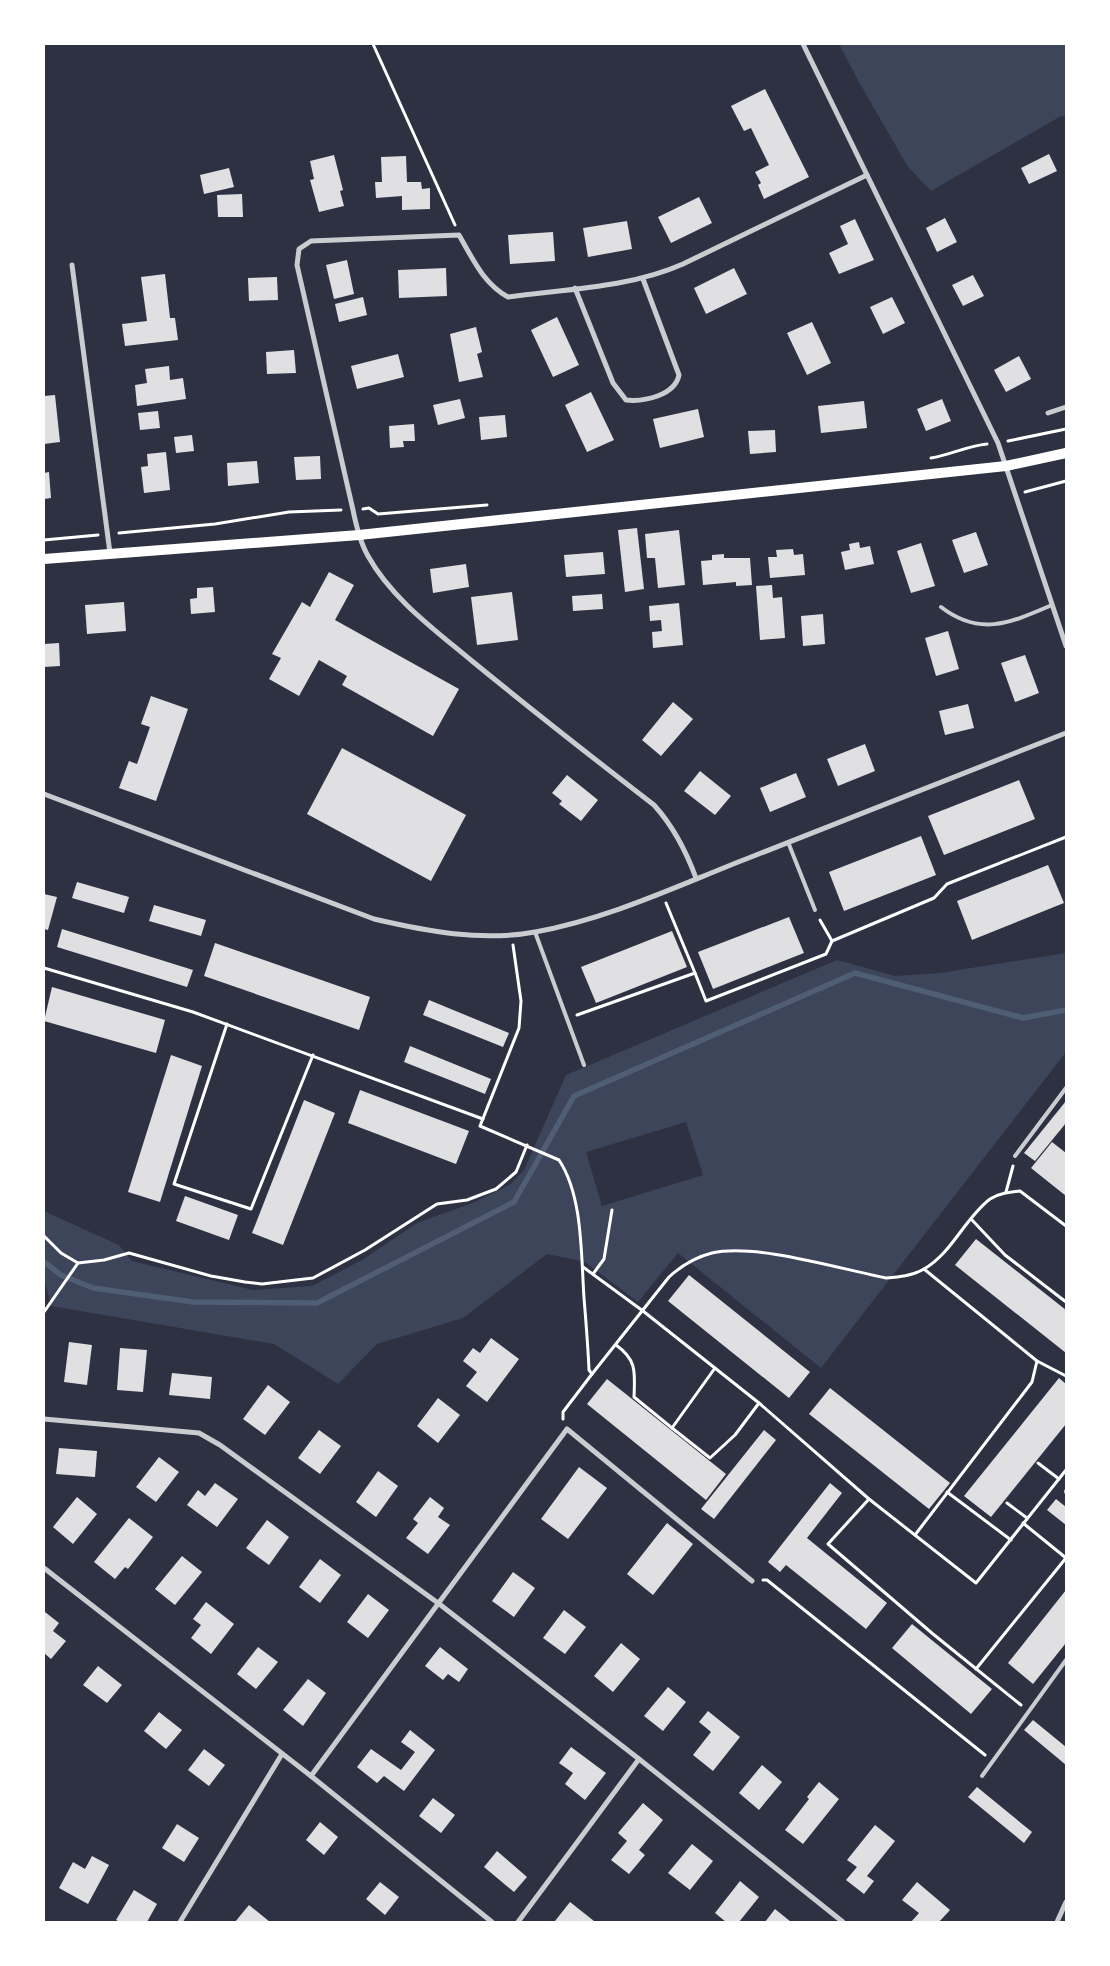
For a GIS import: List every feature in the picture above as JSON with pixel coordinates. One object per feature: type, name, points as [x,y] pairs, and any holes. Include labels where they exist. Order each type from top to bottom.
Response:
[{"type":"main road","points":[[44,559],[359,535],[1006,466],[1066,453]]},
{"type":"street","points":[[803,44],[998,442],[1014,495],[1066,646]]},
{"type":"street","points":[[696,878],[672,826],[654,806],[517,698],[410,609],[381,576],[367,556],[359,535],[297,265],[299,249],[311,241],[460,235],[485,279],[497,291],[508,297],[661,274],[867,175]]},
{"type":"street","points":[[72,265],[110,554]]},
{"type":"street","points":[[575,288],[613,382],[626,400],[635,401],[651,398],[672,389],[678,382],[679,374],[643,278]]},
{"type":"street","points":[[1048,413],[1066,406]]},
{"type":"street","points":[[44,794],[374,918],[424,930],[456,934],[512,935],[535,932],[624,908],[1066,733]]},
{"type":"street","points":[[44,1419],[199,1433],[220,1445],[438,1603],[640,1758],[843,1922]]},
{"type":"street","points":[[311,1776],[567,1429],[752,1581]]},
{"type":"street","points":[[44,1568],[311,1776],[492,1922]]},
{"type":"street","points":[[180,1922],[282,1754]]},
{"type":"street","points":[[518,1922],[640,1758]]},
{"type":"street","points":[[1057,1922],[1066,1902]]},
{"type":"lane","points":[[941,607],[956,619],[986,626],[1030,615],[1052,606]]},
{"type":"lane","points":[[788,842],[815,910]]},
{"type":"lane","points":[[535,932],[584,1065]]},
{"type":"lane","points":[[1015,1156],[1066,1088]]},
{"type":"lane","points":[[982,1776],[1066,1660]]},
{"type":"path","points":[[373,44],[460,235]]},
{"type":"path","points":[[928,458],[946,455],[969,446],[1066,429]]},
{"type":"path","points":[[1014,495],[1066,481]]},
{"type":"path","points":[[44,540],[215,524],[289,512],[369,508],[378,514],[493,504]]},
{"type":"path","points":[[662,893],[706,1000],[826,954],[832,941],[934,898],[947,884],[1066,837]]},
{"type":"path","points":[[815,910],[832,941]]},
{"type":"path","points":[[512,935],[522,1014],[519,1028],[480,1126],[550,1155],[559,1160],[566,1171],[572,1187],[583,1267],[589,1370],[592,1374]]},
{"type":"path","points":[[44,968],[227,1024],[483,1120]]},
{"type":"path","points":[[567,1019],[695,973]]},
{"type":"path","points":[[227,1024],[174,1184],[251,1209],[312,1055]]},
{"type":"path","points":[[44,1236],[61,1253],[78,1263],[104,1260],[129,1252],[211,1276],[245,1282],[262,1284],[313,1278],[365,1250],[437,1204],[467,1200],[496,1189],[516,1172],[527,1145]]},
{"type":"path","points":[[1006,1192],[1015,1156]]},
{"type":"path","points":[[567,1429],[563,1419],[563,1412],[676,1270],[712,1253],[734,1251],[774,1255],[886,1278],[907,1276],[924,1269],[936,1261],[990,1199],[1006,1192],[1020,1191],[1066,1226]]},
{"type":"path","points":[[593,1274],[604,1259],[612,1210]]},
{"type":"path","points":[[972,1220],[1005,1255],[1066,1302]]},
{"type":"path","points":[[44,1312],[78,1263]]},
{"type":"path","points":[[583,1267],[643,1311],[759,1403],[869,1498],[976,1584],[1066,1470]]},
{"type":"path","points":[[924,1269],[1038,1361],[1066,1376]]},
{"type":"path","points":[[616,1345],[628,1354],[635,1372],[634,1397],[710,1458],[735,1435],[759,1403]]},
{"type":"path","points":[[915,1535],[1032,1382],[1038,1361]]},
{"type":"path","points":[[672,1428],[715,1368]]},
{"type":"path","points":[[1038,1463],[1060,1479]]},
{"type":"path","points":[[947,1492],[1010,1540]]},
{"type":"path","points":[[869,1498],[828,1544],[976,1669],[1029,1711]]},
{"type":"path","points":[[1007,1503],[1027,1518]]},
{"type":"path","points":[[976,1669],[1066,1558],[1023,1523]]},
{"type":"path","points":[[752,1581],[768,1580],[993,1762]]},
{"type":"shaded area","points":[[839,44],[1066,44],[1066,117],[1061,116],[931,191],[908,167]]},
{"type":"shaded area","points":[[1066,953],[1066,1052],[821,1368],[678,1253],[638,1302],[585,1262],[547,1254],[463,1318],[377,1344],[338,1384],[274,1344],[51,1306],[44,1278],[44,1211],[119,1245],[132,1261],[253,1290],[312,1286],[362,1260],[417,1223],[475,1202],[511,1184],[524,1170],[566,1075],[837,960],[895,976],[940,973]],"holes":[[[686,1122],[703,1175],[602,1206],[586,1152]]]},
{"type":"building","points":[[765,89],[809,177],[764,199],[758,185],[761,183],[755,172],[769,165],[751,128],[744,131],[731,106]]},
{"type":"building","points":[[1049,154],[1057,171],[1029,184],[1021,168]]},
{"type":"building","points":[[334,155],[343,190],[340,191],[344,206],[319,212],[310,180],[314,179],[310,161]]},
{"type":"building","points":[[406,156],[407,182],[421,182],[422,189],[430,188],[430,209],[402,210],[402,196],[376,198],[375,182],[382,182],[381,157]]},
{"type":"building","points":[[229,168],[234,187],[204,194],[200,175]]},
{"type":"building","points":[[242,194],[243,217],[218,217],[217,195]]},
{"type":"building","points":[[699,197],[712,223],[671,243],[658,217]]},
{"type":"building","points":[[945,218],[957,242],[937,252],[926,228]]},
{"type":"building","points":[[855,219],[874,260],[839,274],[829,253],[848,244],[840,226]]},
{"type":"building","points":[[627,221],[632,249],[588,257],[583,228]]},
{"type":"building","points":[[553,232],[555,261],[510,264],[508,235]]},
{"type":"building","points":[[347,260],[354,294],[334,299],[326,265]]},
{"type":"building","points":[[446,268],[447,296],[399,298],[398,270]]},
{"type":"building","points":[[734,268],[747,294],[706,314],[694,288]]},
{"type":"building","points":[[165,274],[170,318],[175,318],[178,340],[125,346],[122,324],[147,321],[141,277]]},
{"type":"building","points":[[973,275],[984,296],[963,306],[952,285]]},
{"type":"building","points":[[277,277],[278,300],[249,301],[248,278]]},
{"type":"building","points":[[363,297],[367,315],[339,322],[335,304]]},
{"type":"building","points":[[892,297],[905,323],[883,334],[870,307]]},
{"type":"building","points":[[557,317],[579,365],[553,377],[531,330]]},
{"type":"building","points":[[812,322],[831,363],[807,375],[787,333]]},
{"type":"building","points":[[476,327],[482,352],[477,354],[483,377],[459,382],[450,334]]},
{"type":"building","points":[[294,350],[296,373],[267,374],[266,352]]},
{"type":"building","points":[[398,354],[404,377],[357,389],[351,366]]},
{"type":"building","points":[[1019,356],[1031,379],[1006,392],[994,370]]},
{"type":"building","points":[[169,366],[170,380],[183,378],[186,399],[137,406],[135,385],[147,383],[145,369]]},
{"type":"building","points":[[591,392],[614,440],[587,452],[565,405]]},
{"type":"building","points":[[55,395],[60,442],[44,444],[44,396]]},
{"type":"building","points":[[460,399],[465,418],[438,425],[433,405]]},
{"type":"building","points":[[942,399],[951,421],[926,431],[917,409]]},
{"type":"building","points":[[864,401],[867,428],[821,433],[818,406]]},
{"type":"building","points":[[698,409],[704,437],[660,448],[653,419]]},
{"type":"building","points":[[158,411],[160,428],[140,430],[138,413]]},
{"type":"building","points":[[505,415],[507,437],[481,440],[479,417]]},
{"type":"building","points":[[414,424],[415,441],[403,441],[404,447],[390,448],[389,426]]},
{"type":"building","points":[[775,430],[776,452],[750,454],[748,431]]},
{"type":"building","points":[[192,435],[194,451],[176,453],[174,437]]},
{"type":"building","points":[[166,452],[170,490],[144,493],[141,467],[148,466],[147,454]]},
{"type":"building","points":[[320,456],[321,479],[296,480],[294,457]]},
{"type":"building","points":[[257,461],[259,483],[228,486],[227,463]]},
{"type":"building","points":[[49,472],[51,498],[44,499],[44,473]]},
{"type":"building","points":[[637,528],[644,589],[625,592],[618,530]]},
{"type":"building","points":[[679,530],[685,585],[658,588],[655,558],[647,558],[645,534]]},
{"type":"building","points":[[976,532],[988,565],[964,573],[952,540]]},
{"type":"building","points":[[859,542],[860,548],[870,546],[874,564],[845,570],[841,552],[850,550],[849,544]]},
{"type":"building","points":[[921,543],[935,586],[911,593],[897,551]]},
{"type":"building","points":[[793,549],[794,555],[803,554],[805,575],[770,578],[768,557],[777,557],[776,550]]},
{"type":"building","points":[[603,552],[605,574],[566,577],[564,555]]},
{"type":"building","points":[[724,554],[724,558],[750,558],[752,585],[736,586],[736,582],[703,585],[701,561],[712,560],[712,555]]},
{"type":"building","points":[[466,564],[469,587],[433,593],[430,569]]},
{"type":"building","points":[[329,572],[354,585],[335,620],[459,689],[433,736],[342,685],[347,676],[319,660],[299,696],[269,679],[281,658],[272,654],[302,602],[310,607]]},
{"type":"building","points":[[772,585],[773,598],[782,597],[785,638],[760,640],[756,586]]},
{"type":"building","points":[[213,587],[215,612],[191,614],[190,599],[197,598],[197,588]]},
{"type":"building","points":[[512,592],[518,640],[477,645],[471,597]]},
{"type":"building","points":[[602,594],[603,609],[573,611],[572,596]]},
{"type":"building","points":[[124,602],[126,631],[87,634],[85,605]]},
{"type":"building","points":[[679,603],[683,645],[653,648],[652,632],[662,631],[661,620],[650,621],[649,606]]},
{"type":"building","points":[[823,614],[825,644],[803,646],[801,616]]},
{"type":"building","points":[[948,631],[959,669],[936,676],[925,638]]},
{"type":"building","points":[[59,643],[60,666],[44,667],[44,644]]},
{"type":"building","points":[[1025,655],[1039,693],[1015,702],[1001,663]]},
{"type":"building","points":[[151,696],[188,709],[156,801],[119,788],[129,761],[137,764],[150,727],[141,724]]},
{"type":"building","points":[[673,702],[693,719],[661,756],[642,740]]},
{"type":"building","points":[[968,704],[974,728],[945,735],[939,711]]},
{"type":"building","points":[[865,744],[875,771],[838,786],[827,759]]},
{"type":"building","points":[[342,748],[466,815],[431,881],[307,814]]},
{"type":"building","points":[[700,771],[731,796],[715,815],[684,791]]},
{"type":"building","points":[[796,773],[806,797],[770,812],[760,788]]},
{"type":"building","points":[[567,775],[598,800],[581,821],[559,804],[562,801],[552,793]]},
{"type":"building","points":[[1019,780],[1035,819],[944,855],[928,816]]},
{"type":"building","points":[[921,836],[936,875],[844,911],[829,872]]},
{"type":"building","points":[[1048,865],[1064,903],[972,940],[957,901]]},
{"type":"building","points":[[77,882],[129,897],[124,913],[72,898]]},
{"type":"building","points":[[44,894],[57,897],[48,930],[44,929]]},
{"type":"building","points":[[154,905],[206,920],[201,936],[149,921]]},
{"type":"building","points":[[789,917],[804,953],[713,989],[698,952]]},
{"type":"building","points":[[62,929],[193,970],[187,987],[57,947]]},
{"type":"building","points":[[672,931],[687,967],[596,1003],[581,967]]},
{"type":"building","points":[[215,943],[370,997],[359,1030],[204,976]]},
{"type":"building","points":[[52,987],[165,1020],[156,1053],[44,1021]]},
{"type":"building","points":[[429,1000],[509,1033],[503,1047],[423,1015]]},
{"type":"building","points":[[410,1046],[491,1079],[485,1094],[404,1062]]},
{"type":"building","points":[[171,1055],[202,1066],[160,1202],[128,1192]]},
{"type":"building","points":[[360,1090],[469,1131],[456,1164],[348,1123]]},
{"type":"building","points":[[304,1100],[335,1113],[283,1245],[252,1233]]},
{"type":"building","points":[[1066,1101],[1066,1123],[1035,1161],[1024,1153]]},
{"type":"building","points":[[1052,1142],[1066,1153],[1066,1196],[1031,1168]]},
{"type":"building","points":[[185,1196],[238,1215],[229,1240],[176,1221]]},
{"type":"building","points":[[976,1239],[1066,1310],[1066,1353],[955,1265]]},
{"type":"building","points":[[689,1275],[810,1372],[789,1398],[668,1301]]},
{"type":"building","points":[[491,1338],[519,1359],[487,1402],[466,1386],[477,1372],[463,1361],[473,1348],[480,1353]]},
{"type":"building","points":[[69,1342],[92,1345],[87,1385],[64,1382]]},
{"type":"building","points":[[120,1348],[147,1350],[143,1392],[117,1390]]},
{"type":"building","points":[[172,1373],[212,1377],[210,1399],[169,1395]]},
{"type":"building","points":[[1059,1378],[1066,1384],[1066,1424],[991,1517],[964,1496]]},
{"type":"building","points":[[607,1379],[726,1474],[706,1500],[587,1404]]},
{"type":"building","points":[[268,1385],[290,1402],[265,1435],[243,1419]]},
{"type":"building","points":[[830,1388],[950,1483],[929,1509],[809,1414]]},
{"type":"building","points":[[438,1398],[460,1415],[438,1443],[417,1426]]},
{"type":"building","points":[[319,1430],[341,1446],[320,1474],[298,1458]]},
{"type":"building","points":[[764,1430],[776,1440],[714,1519],[701,1509]]},
{"type":"building","points":[[59,1448],[97,1451],[95,1477],[56,1474]]},
{"type":"building","points":[[159,1457],[179,1472],[156,1502],[136,1487]]},
{"type":"building","points":[[579,1467],[607,1488],[568,1539],[541,1519]]},
{"type":"building","points":[[378,1471],[398,1486],[376,1517],[356,1502]]},
{"type":"building","points":[[215,1483],[238,1499],[217,1527],[187,1505],[198,1490],[205,1496]]},
{"type":"building","points":[[830,1483],[842,1493],[807,1538],[887,1603],[866,1629],[786,1565],[780,1572],[768,1562]]},
{"type":"building","points":[[77,1497],[97,1514],[73,1544],[53,1527]]},
{"type":"building","points":[[430,1497],[444,1508],[438,1517],[450,1525],[428,1554],[406,1538],[418,1523],[413,1519]]},
{"type":"building","points":[[1056,1499],[1066,1507],[1066,1525],[1047,1510]]},
{"type":"building","points":[[129,1518],[153,1537],[128,1569],[125,1567],[115,1579],[94,1562]]},
{"type":"building","points":[[267,1520],[289,1537],[269,1565],[246,1548]]},
{"type":"building","points":[[667,1523],[693,1544],[653,1595],[627,1574]]},
{"type":"building","points":[[182,1556],[202,1572],[175,1605],[155,1589]]},
{"type":"building","points":[[320,1559],[341,1575],[320,1603],[299,1587]]},
{"type":"building","points":[[513,1572],[535,1588],[514,1617],[492,1601]]},
{"type":"building","points":[[1066,1590],[1066,1643],[1033,1684],[1008,1663]]},
{"type":"building","points":[[368,1594],[389,1610],[368,1638],[347,1622]]},
{"type":"building","points":[[206,1602],[234,1624],[211,1654],[191,1638],[201,1625],[193,1619]]},
{"type":"building","points":[[564,1610],[586,1627],[565,1654],[543,1638]]},
{"type":"building","points":[[45,1612],[59,1623],[53,1631],[66,1641],[51,1659],[44,1653]]},
{"type":"building","points":[[912,1624],[992,1689],[971,1714],[892,1648]]},
{"type":"building","points":[[621,1643],[640,1659],[613,1692],[594,1676]]},
{"type":"building","points":[[258,1647],[278,1662],[256,1689],[237,1674]]},
{"type":"building","points":[[440,1647],[468,1669],[459,1682],[448,1674],[443,1680],[425,1666]]},
{"type":"building","points":[[98,1666],[122,1685],[107,1703],[83,1685]]},
{"type":"building","points":[[308,1679],[326,1693],[303,1726],[283,1710]]},
{"type":"building","points":[[668,1687],[686,1702],[663,1731],[644,1716]]},
{"type":"building","points":[[708,1711],[740,1737],[713,1771],[693,1755],[711,1732],[699,1722]]},
{"type":"building","points":[[159,1712],[182,1730],[166,1749],[144,1731]]},
{"type":"building","points":[[1033,1720],[1066,1747],[1066,1765],[1024,1730]]},
{"type":"building","points":[[410,1730],[435,1750],[404,1791],[384,1776],[377,1783],[357,1767],[371,1749],[401,1770],[415,1752],[401,1742]]},
{"type":"building","points":[[571,1747],[606,1773],[585,1800],[565,1784],[573,1773],[559,1763]]},
{"type":"building","points":[[204,1749],[225,1765],[209,1786],[188,1770]]},
{"type":"building","points":[[762,1765],[782,1782],[759,1810],[739,1793]]},
{"type":"building","points":[[819,1782],[839,1799],[803,1844],[785,1830],[809,1799],[807,1797]]},
{"type":"building","points":[[977,1787],[1032,1832],[1024,1843],[968,1797]]},
{"type":"building","points":[[433,1798],[455,1815],[441,1833],[419,1816]]},
{"type":"building","points":[[643,1803],[663,1820],[639,1850],[645,1855],[629,1874],[611,1860],[627,1841],[618,1833]]},
{"type":"building","points":[[320,1822],[338,1837],[324,1855],[306,1840]]},
{"type":"building","points":[[177,1824],[199,1838],[184,1862],[162,1848]]},
{"type":"building","points":[[875,1825],[895,1841],[867,1876],[874,1881],[864,1894],[846,1880],[857,1867],[847,1860]]},
{"type":"building","points":[[692,1844],[713,1861],[690,1890],[668,1873]]},
{"type":"building","points":[[497,1851],[527,1877],[514,1892],[484,1867]]},
{"type":"building","points":[[92,1856],[109,1865],[88,1904],[59,1888],[73,1862],[85,1869]]},
{"type":"building","points":[[740,1881],[759,1897],[739,1922],[726,1922],[715,1913]]},
{"type":"building","points":[[380,1882],[399,1897],[385,1915],[366,1899]]},
{"type":"building","points":[[917,1882],[950,1910],[939,1922],[911,1922],[919,1913],[902,1900]]},
{"type":"building","points":[[134,1890],[157,1904],[147,1922],[120,1922],[116,1920]]},
{"type":"building","points":[[570,1902],[594,1921],[555,1921]]},
{"type":"building","points":[[249,1905],[270,1922],[235,1922]]},
{"type":"building","points":[[775,1909],[791,1922],[765,1922]]},
{"type":"waterway","points":[[44,1262],[61,1275],[93,1288],[193,1302],[317,1303],[514,1202],[574,1096],[855,973],[1023,1018],[1066,1010]]}]
